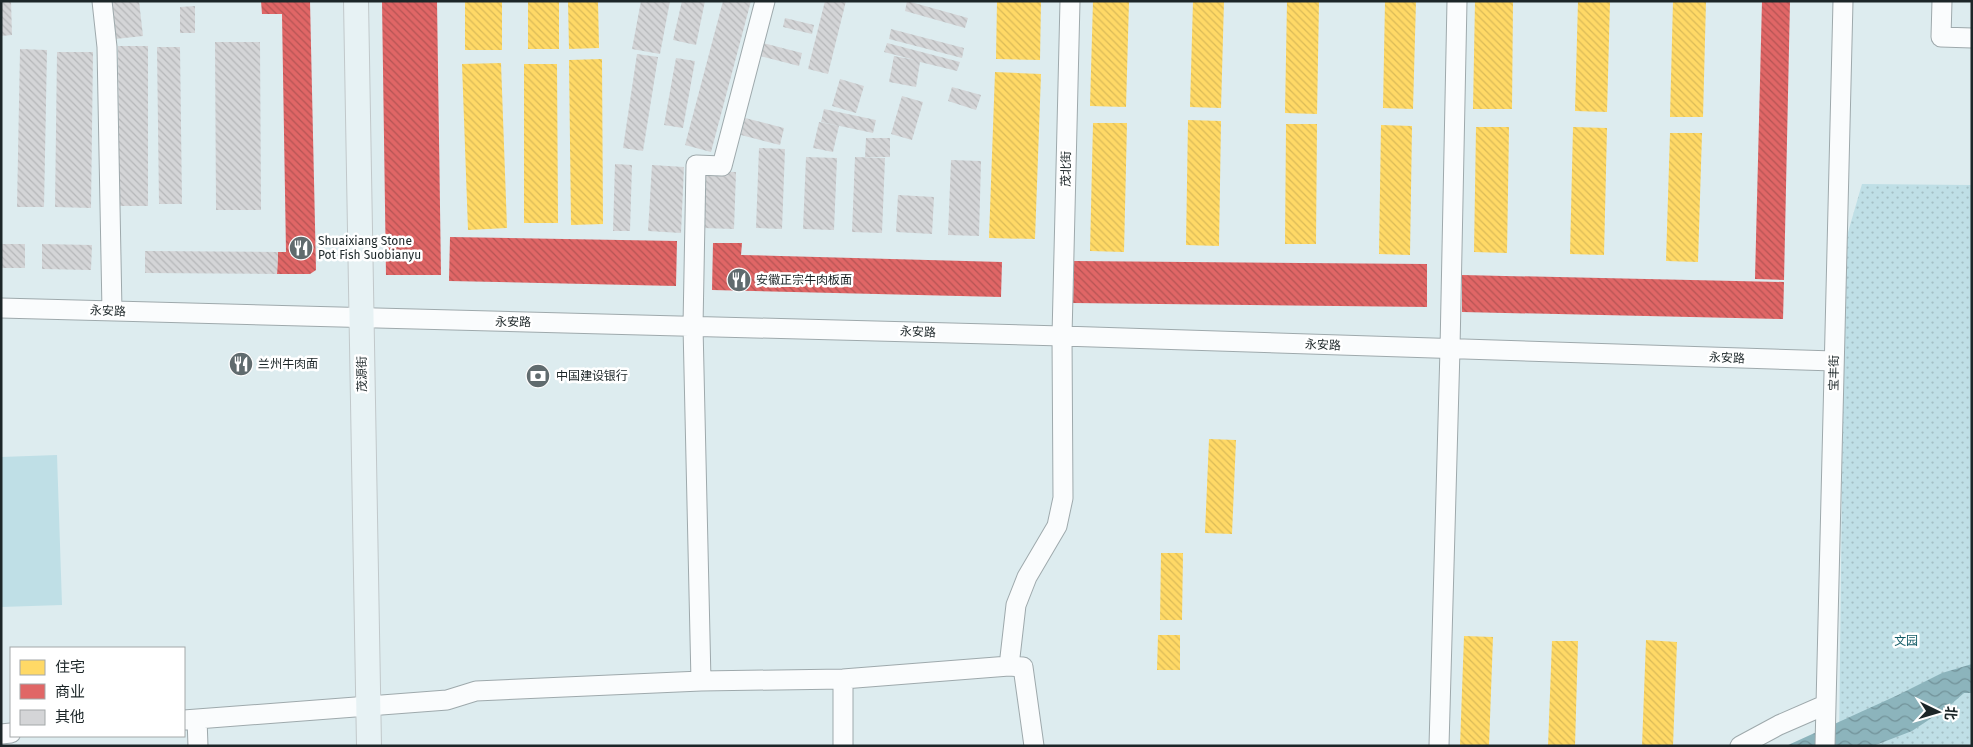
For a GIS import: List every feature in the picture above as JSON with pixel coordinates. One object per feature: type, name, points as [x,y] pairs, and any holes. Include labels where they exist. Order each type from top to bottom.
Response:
[{"type":"main road","name":"茂源街","points":[[356,1],[369,746]]},
{"type":"street","points":[[102,1],[107,47],[112,311]]},
{"type":"street","points":[[701,680],[693,326],[696,165],[722,166],[765,1]]},
{"type":"street","name":"茂北街","points":[[1009,666],[1016,605],[1027,577],[1057,526],[1063,498],[1062,336],[1070,1]]},
{"type":"street","points":[[1438,746],[1450,349],[1457,1]]},
{"type":"street","name":"宝丰街","points":[[1825,746],[1843,1]]},
{"type":"street","points":[[1942,1],[1940,37],[1972,38]]},
{"type":"street","name":"永安路","points":[[1,308],[1062,336],[1834,361]]},
{"type":"street","points":[[198,746],[190,719],[447,700],[476,691],[701,680],[843,679],[1009,666],[1023,668],[1034,746]]},
{"type":"street","points":[[843,679],[843,746]]},
{"type":"street","points":[[1740,746],[1779,725],[1825,705]]},
{"type":"green space","name":"文园","points":[[1862,184],[1972,185],[1972,746],[1839,746],[1843,398],[1842,253]]},
{"type":"green space","points":[[57,455],[62,605],[1,607],[1,457]]},
{"type":"water","points":[[1972,664],[1972,693],[1964,693],[1948,707],[1912,731],[1873,746],[1786,746],[1942,673]]},
{"type":"building: 住宅","points":[[465,1],[502,1],[502,50],[465,50]]},
{"type":"building: 住宅","points":[[528,1],[559,1],[559,49],[528,49]]},
{"type":"building: 住宅","points":[[568,1],[598,1],[599,48],[569,49]]},
{"type":"building: 住宅","points":[[997,1],[1041,1],[1040,60],[996,59]]},
{"type":"building: 住宅","points":[[1093,1],[1129,1],[1126,107],[1090,106]]},
{"type":"building: 住宅","points":[[1193,1],[1224,1],[1221,108],[1190,107]]},
{"type":"building: 住宅","points":[[1287,1],[1319,1],[1317,114],[1285,113]]},
{"type":"building: 住宅","points":[[1385,1],[1416,1],[1413,109],[1383,108]]},
{"type":"building: 住宅","points":[[1475,1],[1513,1],[1512,109],[1473,109]]},
{"type":"building: 住宅","points":[[1578,1],[1610,1],[1607,112],[1575,111]]},
{"type":"building: 住宅","points":[[1673,1],[1706,1],[1703,117],[1670,117]]},
{"type":"building: 住宅","points":[[602,59],[603,224],[571,225],[569,60]]},
{"type":"building: 住宅","points":[[501,63],[507,228],[468,230],[462,64]]},
{"type":"building: 住宅","points":[[524,64],[557,64],[558,223],[524,223]]},
{"type":"building: 住宅","points":[[995,72],[1041,74],[1035,239],[989,238]]},
{"type":"building: 住宅","points":[[1188,120],[1221,121],[1219,246],[1186,245]]},
{"type":"building: 住宅","points":[[1093,123],[1127,123],[1124,252],[1090,251]]},
{"type":"building: 住宅","points":[[1286,124],[1317,124],[1316,244],[1285,244]]},
{"type":"building: 住宅","points":[[1381,125],[1412,126],[1410,255],[1379,254]]},
{"type":"building: 住宅","points":[[1476,127],[1509,127],[1507,253],[1474,252]]},
{"type":"building: 住宅","points":[[1573,127],[1607,128],[1604,255],[1570,254]]},
{"type":"building: 住宅","points":[[1670,133],[1702,133],[1698,262],[1666,261]]},
{"type":"building: 住宅","points":[[1209,439],[1236,440],[1232,534],[1205,533]]},
{"type":"building: 住宅","points":[[1161,553],[1183,553],[1182,620],[1160,620]]},
{"type":"building: 住宅","points":[[1158,635],[1180,635],[1180,670],[1157,670]]},
{"type":"building: 住宅","points":[[1464,636],[1493,637],[1489,746],[1460,746]]},
{"type":"building: 住宅","points":[[1646,640],[1677,642],[1673,746],[1642,746]]},
{"type":"building: 住宅","points":[[1552,641],[1578,641],[1575,746],[1548,746]]},
{"type":"building: 商业","points":[[261,1],[310,1],[316,270],[310,274],[277,274],[278,252],[286,252],[282,14],[262,14]]},
{"type":"building: 商业","points":[[382,1],[437,1],[441,275],[386,275]]},
{"type":"building: 商业","points":[[1762,1],[1790,1],[1784,280],[1755,279]]},
{"type":"building: 商业","points":[[450,237],[677,241],[676,286],[449,281]]},
{"type":"building: 商业","points":[[713,243],[742,243],[741,255],[1002,262],[1001,297],[712,290]]},
{"type":"building: 商业","points":[[1074,261],[1427,264],[1427,307],[1073,303]]},
{"type":"building: 商业","points":[[1462,275],[1784,282],[1783,319],[1462,312]]},
{"type":"building: 其他","points":[[1,1],[11,1],[12,35],[1,36]]},
{"type":"building: 其他","points":[[111,1],[139,1],[143,36],[115,39]]},
{"type":"building: 其他","points":[[641,1],[670,1],[660,54],[632,49]]},
{"type":"building: 其他","points":[[682,1],[705,1],[696,45],[673,40]]},
{"type":"building: 其他","points":[[723,1],[751,1],[711,152],[685,145]]},
{"type":"building: 其他","points":[[825,1],[846,1],[828,74],[808,69]]},
{"type":"building: 其他","points":[[907,1],[968,18],[965,28],[905,11]]},
{"type":"building: 其他","points":[[195,6],[195,33],[180,33],[180,7]]},
{"type":"building: 其他","points":[[785,18],[814,25],[812,34],[783,27]]},
{"type":"building: 其他","points":[[891,29],[964,48],[962,58],[889,39]]},
{"type":"building: 其他","points":[[215,42],[260,42],[261,210],[216,210]]},
{"type":"building: 其他","points":[[763,43],[802,53],[799,66],[760,56]]},
{"type":"building: 其他","points":[[887,43],[960,62],[957,71],[920,62],[916,87],[889,82],[894,56],[915,60],[884,52]]},
{"type":"building: 其他","points":[[118,46],[148,46],[148,206],[119,206]]},
{"type":"building: 其他","points":[[157,47],[180,47],[182,204],[159,204]]},
{"type":"building: 其他","points":[[20,49],[47,50],[44,207],[17,207]]},
{"type":"building: 其他","points":[[57,52],[93,52],[91,208],[55,207]]},
{"type":"building: 其他","points":[[637,54],[658,57],[643,151],[623,148]]},
{"type":"building: 其他","points":[[676,58],[695,61],[683,128],[664,125]]},
{"type":"building: 其他","points":[[840,79],[864,86],[856,113],[832,106]]},
{"type":"building: 其他","points":[[952,87],[981,95],[976,110],[948,101]]},
{"type":"building: 其他","points":[[902,96],[923,102],[912,140],[891,134]]},
{"type":"building: 其他","points":[[824,109],[876,120],[873,133],[821,122]]},
{"type":"building: 其他","points":[[745,118],[784,128],[780,145],[741,135]]},
{"type":"building: 其他","points":[[819,122],[839,126],[833,152],[813,148]]},
{"type":"building: 其他","points":[[866,138],[890,138],[890,157],[865,157]]},
{"type":"building: 其他","points":[[759,148],[785,149],[782,229],[756,228]]},
{"type":"building: 其他","points":[[806,157],[837,158],[834,230],[803,229]]},
{"type":"building: 其他","points":[[855,157],[885,158],[882,233],[852,232]]},
{"type":"building: 其他","points":[[951,160],[981,161],[979,236],[948,235]]},
{"type":"building: 其他","points":[[615,164],[632,165],[630,231],[613,231]]},
{"type":"building: 其他","points":[[652,165],[684,167],[681,233],[648,231]]},
{"type":"building: 其他","points":[[704,171],[736,172],[734,229],[702,228]]},
{"type":"building: 其他","points":[[898,195],[934,197],[932,234],[896,232]]},
{"type":"building: 其他","points":[[1,244],[25,244],[25,268],[1,268]]},
{"type":"building: 其他","points":[[42,244],[92,245],[91,270],[42,269]]},
{"type":"building: 其他","points":[[145,251],[278,252],[277,274],[145,273]]},
{"type":"place","name":"Shuaixiang Stone Pot Fish Suobianyu","points":[[301,248]]},
{"type":"place","name":"安徽正宗牛肉板面","points":[[739,280]]},
{"type":"place","name":"兰州牛肉面","points":[[241,364]]},
{"type":"place","name":"中国建设银行","points":[[538,376]]}]
